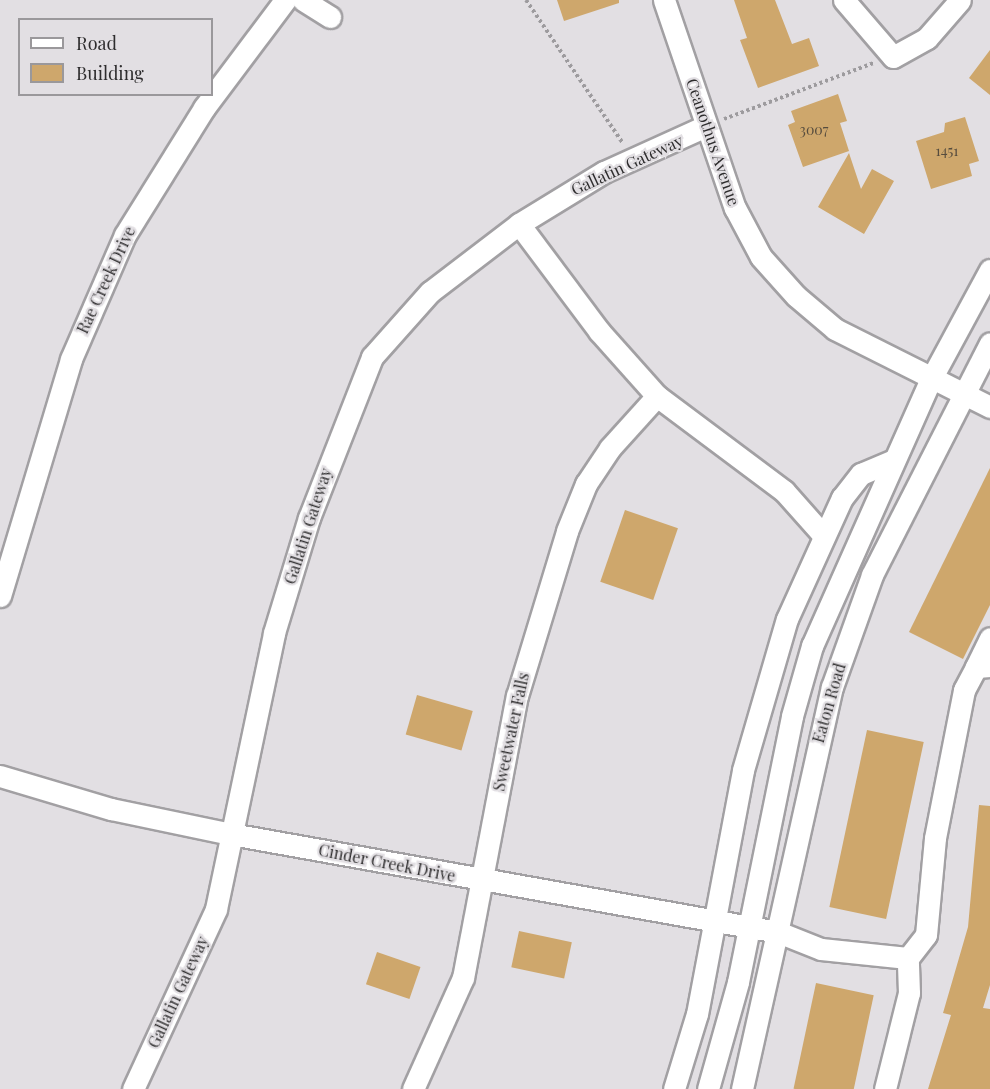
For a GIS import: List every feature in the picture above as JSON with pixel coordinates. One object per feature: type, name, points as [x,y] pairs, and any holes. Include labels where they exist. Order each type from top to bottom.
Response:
[{"type":"street","name":"Rae Creek Drive","points":[[0,596],[71,359],[96,297],[165,169],[285,0]]},
{"type":"street","points":[[303,0],[330,17]]},
{"type":"street","name":"Ceanothus Avenue","points":[[664,0],[735,208],[761,257],[796,296],[836,329],[990,408]]},
{"type":"street","points":[[844,0],[892,57],[927,38],[960,0]]},
{"type":"street","name":"Gallatin Gateway","points":[[133,1089],[216,909],[274,633],[309,518],[372,357],[430,292],[519,224],[567,192],[706,126]]},
{"type":"street","points":[[519,224],[599,331],[657,396],[783,491],[823,535]]},
{"type":"street","name":"Eaton Road","points":[[708,1089],[738,982],[747,927],[812,646],[931,379],[990,270]]},
{"type":"street","name":"Eaton Road","points":[[742,1089],[832,687],[872,574],[990,343]]},
{"type":"street","name":"Sweetwater Falls","points":[[413,1089],[464,978],[517,696],[567,531],[586,484],[610,448],[657,396]]},
{"type":"street","points":[[674,1089],[697,1014],[755,722],[787,619],[823,535],[854,481],[894,460]]},
{"type":"street","points":[[885,1089],[909,993],[908,958],[926,935],[949,748],[964,690],[983,666],[990,638]]},
{"type":"street","name":"Cinder Creek Drive","points":[[0,776],[111,809],[231,834],[483,882],[714,923],[778,932],[820,949],[908,958]]},
{"type":"path","points":[[526,0],[633,160]]},
{"type":"path","points":[[706,126],[892,57]]},
{"type":"building","points":[[557,0],[619,0],[619,3],[564,21]]},
{"type":"building","points":[[734,0],[775,0],[792,44],[809,38],[819,66],[758,88],[740,40],[747,38]]},
{"type":"building","points":[[990,50],[990,95],[969,78]]},
{"type":"building","points":[[838,94],[847,121],[840,123],[849,151],[803,167],[788,125],[795,122],[791,111]]},
{"type":"building","points":[[965,117],[979,161],[969,164],[972,176],[931,189],[916,141],[944,132],[945,123]]},
{"type":"building","points":[[849,153],[861,189],[872,169],[894,181],[864,234],[818,207]]},
{"type":"building","points":[[990,468],[990,605],[963,659],[909,632]]},
{"type":"building","points":[[625,510],[678,528],[653,600],[600,582]]},
{"type":"building","points":[[417,695],[473,711],[461,750],[406,734]]},
{"type":"building","points":[[867,730],[924,742],[886,919],[829,907]]},
{"type":"building","points":[[979,805],[990,806],[990,985],[983,1008],[990,1009],[990,1089],[928,1089],[951,1015],[943,1013],[968,927]]},
{"type":"building","points":[[519,931],[572,942],[564,978],[511,967]]},
{"type":"building","points":[[377,952],[420,967],[409,999],[366,984]]},
{"type":"building","points":[[816,983],[874,995],[854,1089],[794,1089]]}]
